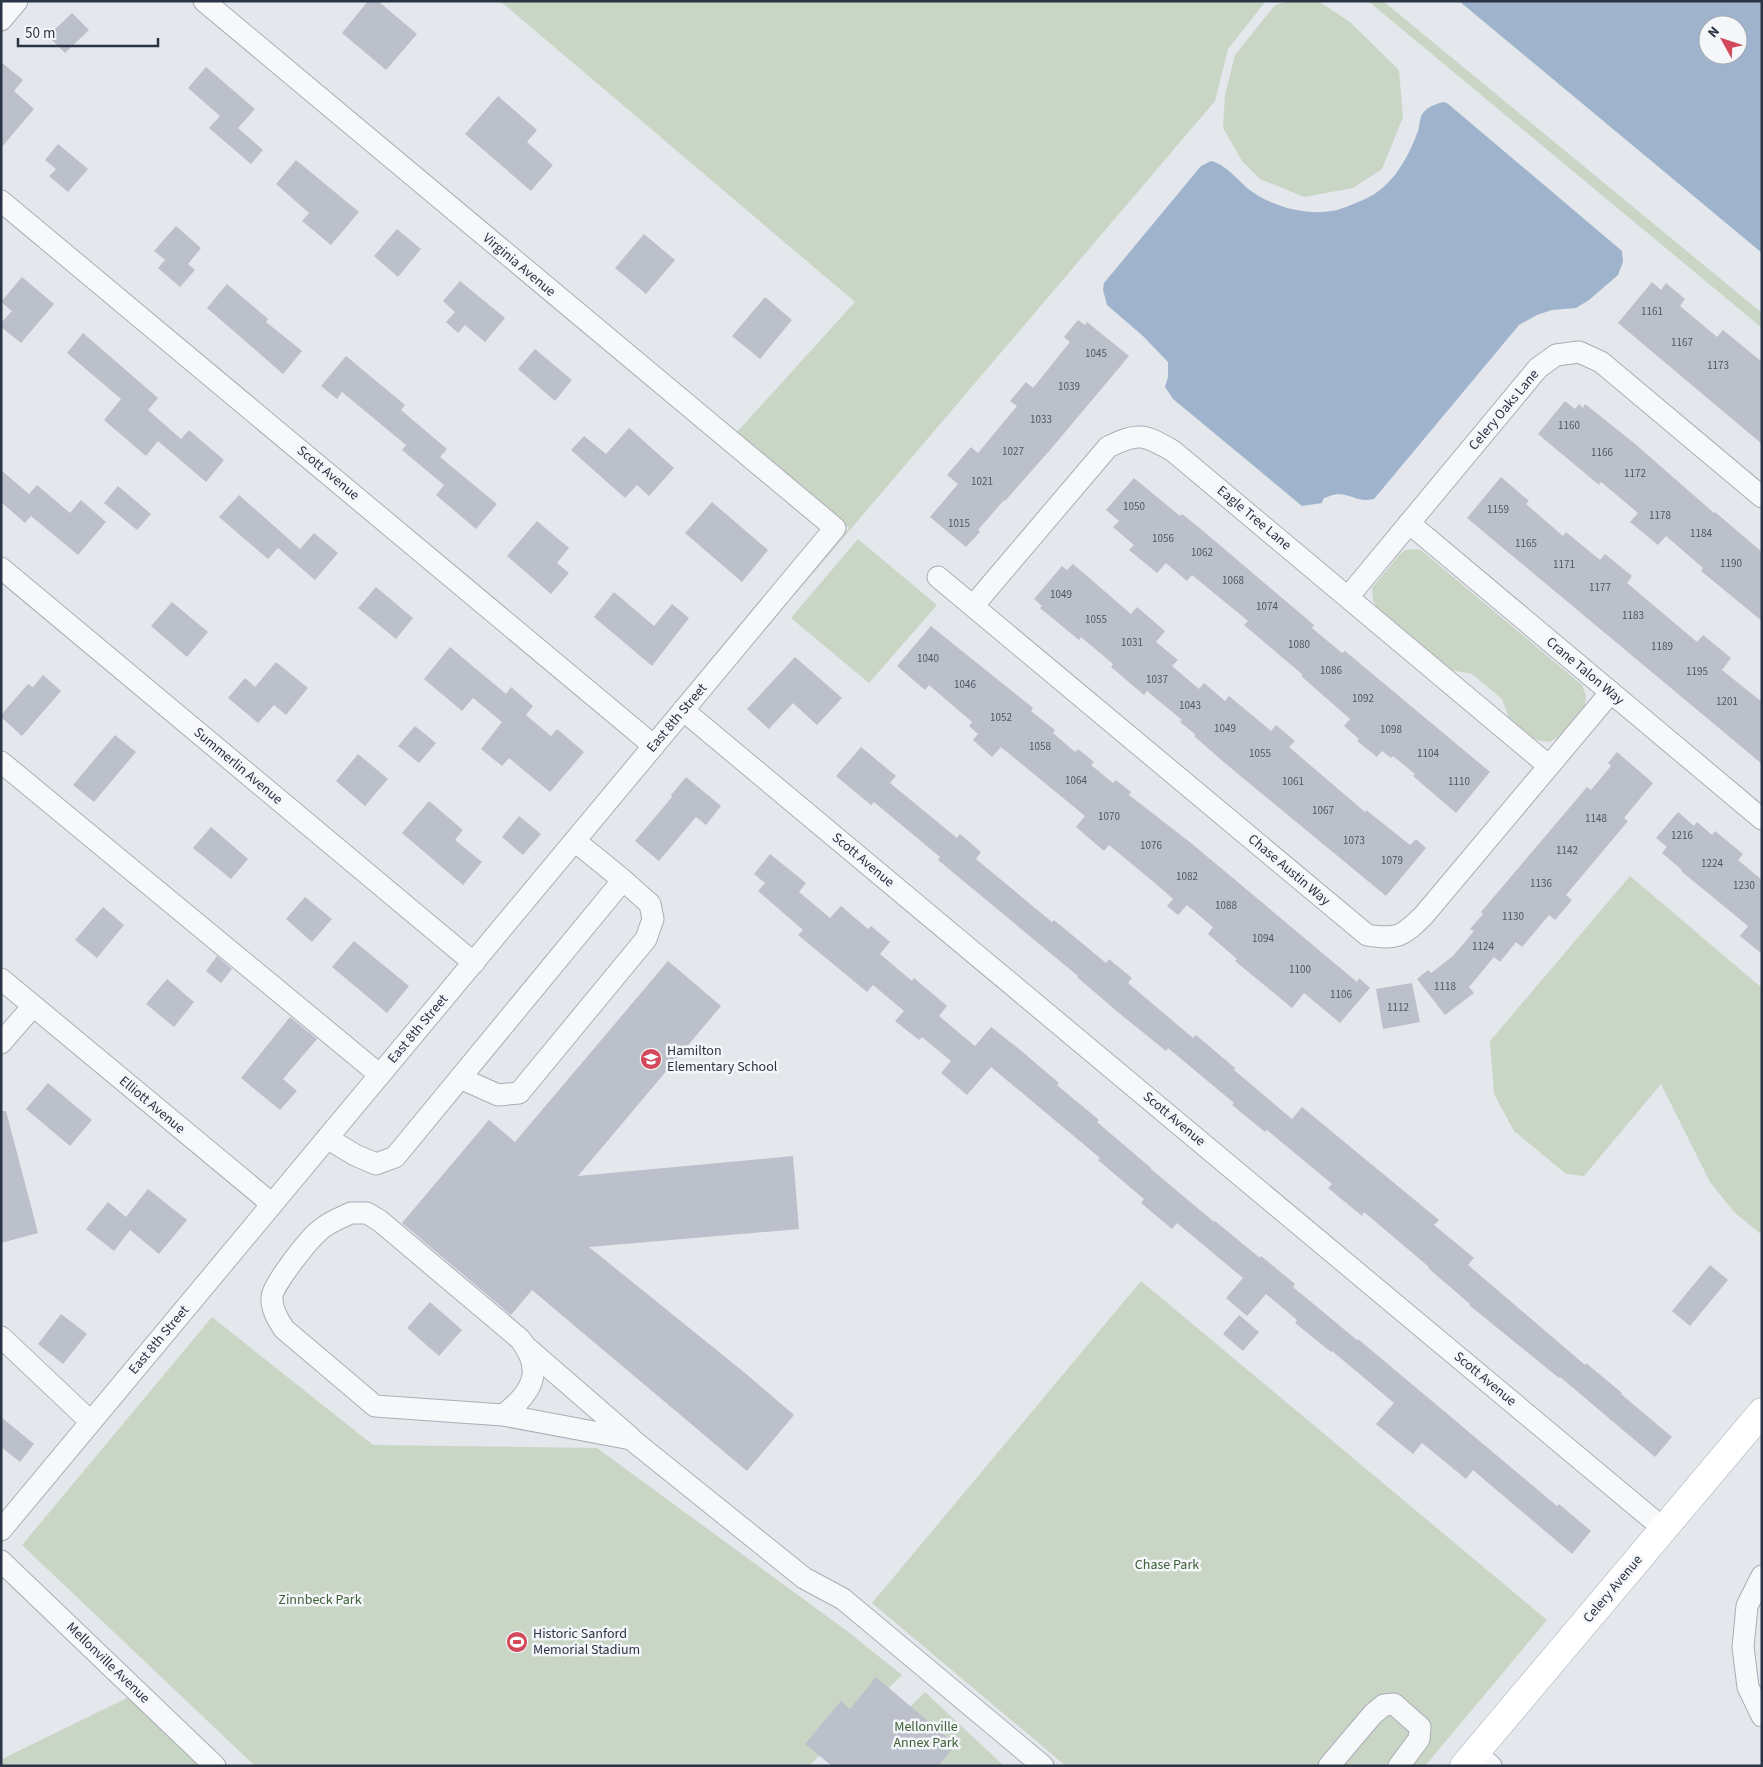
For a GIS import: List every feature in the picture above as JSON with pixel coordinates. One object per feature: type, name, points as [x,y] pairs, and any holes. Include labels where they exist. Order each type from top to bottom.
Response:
[{"type":"main road","name":"Celery Avenue","points":[[1477,1761],[1664,1529],[1762,1412]]},
{"type":"street","points":[[1,20],[17,1]]},
{"type":"street","name":"Virginia Avenue","points":[[204,1],[835,528]]},
{"type":"street","name":"Scott Avenue","points":[[1,201],[654,746]]},
{"type":"street","name":"Celery Oaks Lane","points":[[1348,597],[1538,368],[1556,355],[1579,352],[1601,362],[1762,498]]},
{"type":"street","name":"Eagle Tree Lane","points":[[973,606],[1108,447],[1127,437],[1150,437],[1173,451],[1549,766]]},
{"type":"street","name":"Crane Talon Way","points":[[1409,523],[1762,818]]},
{"type":"street","name":"East 8th Street","points":[[1,1530],[835,528]]},
{"type":"street","name":"Summerlin Avenue","points":[[1,568],[474,963]]},
{"type":"street","name":"Chase Austin Way","points":[[938,578],[1367,935],[1387,938],[1405,933],[1424,915],[1611,692]]},
{"type":"street","name":"Scott Avenue","points":[[684,710],[1664,1529]]},
{"type":"street","points":[[1,762],[380,1076]]},
{"type":"street","points":[[460,1078],[498,1095],[519,1093],[646,939],[654,920],[650,904],[575,841]]},
{"type":"street","points":[[327,1138],[355,1155],[376,1164],[395,1156],[623,880]]},
{"type":"street","name":"Elliott Avenue","points":[[1,979],[272,1204]]},
{"type":"street","points":[[1,1044],[33,1006]]},
{"type":"street","points":[[503,1415],[516,1405],[532,1384],[534,1374],[532,1358],[526,1347],[520,1339],[380,1221],[367,1213],[351,1213],[331,1221],[318,1231],[280,1277],[272,1296],[276,1315],[284,1329],[376,1406],[503,1415],[631,1438]]},
{"type":"street","points":[[1,1337],[91,1422]]},
{"type":"street","points":[[526,1347],[631,1438],[804,1578],[843,1599],[1043,1766]]},
{"type":"street","name":"Mellonville Avenue","points":[[1,1561],[215,1766]]},
{"type":"street","points":[[1762,1576],[1747,1606],[1752,1646],[1748,1687],[1762,1716]]},
{"type":"street","points":[[1329,1766],[1373,1714],[1384,1705],[1394,1704],[1420,1727],[1419,1739],[1398,1766]]},
{"type":"green space","points":[[500,1],[1266,1],[1228,49],[1215,101],[793,597],[849,528],[736,433],[855,302]]},
{"type":"green space","points":[[1289,1],[1318,1],[1350,22],[1399,70],[1403,117],[1382,169],[1353,188],[1304,197],[1260,179],[1242,161],[1223,128],[1225,95],[1235,55],[1275,5]]},
{"type":"green space","points":[[1368,1],[1383,1],[1762,313],[1762,328]]},
{"type":"green space","points":[[858,539],[937,605],[869,683],[791,618]]},
{"type":"green space","points":[[1405,550],[1421,550],[1582,685],[1586,696],[1585,707],[1560,736],[1549,742],[1533,738],[1509,718],[1502,699],[1472,674],[1451,670],[1377,607],[1373,601],[1372,588],[1400,554]]},
{"type":"green space","points":[[1630,876],[1762,988],[1762,1235],[1734,1212],[1710,1182],[1661,1084],[1584,1176],[1566,1174],[1514,1131],[1494,1094],[1490,1041]]},
{"type":"green space","name":"Chase Park","points":[[1141,1281],[1547,1620],[1425,1766],[1066,1766],[872,1603]]},
{"type":"green space","name":"Zinnbeck Park","points":[[212,1317],[373,1445],[597,1448],[847,1631],[902,1675],[809,1766],[255,1766],[22,1545]]},
{"type":"green space","name":"Mellonville Annex Park","points":[[925,1692],[1004,1766],[850,1766]]},
{"type":"green space","points":[[129,1697],[201,1766],[1,1766],[2,1759]]},
{"type":"water","points":[[1459,1],[1762,1],[1762,253]]},
{"type":"water","points":[[1443,102],[1447,103],[1622,251],[1623,262],[1618,275],[1589,300],[1576,308],[1552,310],[1537,315],[1519,325],[1374,499],[1366,500],[1338,494],[1323,499],[1322,503],[1302,506],[1173,399],[1165,387],[1168,377],[1168,362],[1143,336],[1107,305],[1103,290],[1104,283],[1201,166],[1211,161],[1226,168],[1247,188],[1277,205],[1314,212],[1337,210],[1369,197],[1388,183],[1403,164],[1418,131],[1423,113],[1429,107]]},
{"type":"building","points":[[368,1],[378,1],[417,34],[386,70],[342,33]]},
{"type":"building","points":[[72,13],[89,30],[65,53],[48,36]]},
{"type":"building","points":[[1,62],[23,80],[14,91],[34,109],[1,148]]},
{"type":"building","points":[[206,67],[255,109],[238,128],[263,150],[251,164],[209,128],[220,116],[188,88]]},
{"type":"building","points":[[498,96],[537,130],[527,142],[553,165],[531,191],[465,134]]},
{"type":"building","points":[[58,144],[88,169],[68,192],[49,176],[56,169],[45,160]]},
{"type":"building","points":[[296,160],[359,212],[331,245],[302,221],[309,213],[276,184]]},
{"type":"building","points":[[176,226],[201,248],[188,264],[195,270],[180,287],[158,268],[165,260],[154,251]]},
{"type":"building","points":[[397,229],[421,249],[398,277],[374,256]]},
{"type":"building","points":[[644,234],[675,260],[646,294],[615,268]]},
{"type":"building","points":[[22,277],[54,304],[21,343],[1,327],[1,323],[12,311],[1,302]]},
{"type":"building","points":[[460,281],[505,318],[485,342],[465,325],[458,333],[446,322],[455,312],[443,301]]},
{"type":"building","points":[[1652,282],[1661,290],[1666,283],[1685,299],[1680,306],[1717,337],[1723,330],[1762,362],[1762,444],[1618,323]]},
{"type":"building","points":[[227,284],[268,319],[266,322],[302,351],[283,374],[207,308]]},
{"type":"building","points":[[765,297],[792,320],[760,359],[732,336]]},
{"type":"building","points":[[1078,320],[1085,325],[1087,322],[1129,356],[1050,450],[978,530],[980,532],[966,547],[930,517],[958,484],[947,475],[971,447],[978,453],[1017,406],[1010,401],[1026,382],[1033,388],[1070,342],[1064,337]]},
{"type":"building","points":[[83,333],[158,398],[148,410],[181,439],[189,430],[224,460],[206,482],[158,441],[146,456],[104,420],[121,399],[67,353]]},
{"type":"building","points":[[535,349],[572,380],[555,401],[518,369]]},
{"type":"building","points":[[346,356],[405,405],[401,410],[447,449],[440,457],[497,504],[476,529],[436,495],[444,485],[402,450],[406,445],[342,392],[337,399],[321,386]]},
{"type":"building","points":[[1565,401],[1575,409],[1579,404],[1583,408],[1585,404],[1634,443],[1762,552],[1762,621],[1701,571],[1703,568],[1666,536],[1658,545],[1630,522],[1638,513],[1601,482],[1599,485],[1538,434]]},
{"type":"building","points":[[629,428],[674,468],[649,496],[637,485],[625,498],[571,450],[584,436],[606,454]]},
{"type":"building","points":[[1,470],[29,494],[37,485],[70,513],[81,500],[106,522],[78,555],[31,516],[25,523],[1,502]]},
{"type":"building","points":[[1501,477],[1529,501],[1526,504],[1563,536],[1566,532],[1600,560],[1605,554],[1632,576],[1627,583],[1697,642],[1703,635],[1731,658],[1722,670],[1762,702],[1762,764],[1467,518]]},
{"type":"building","points":[[1134,478],[1180,516],[1182,514],[1202,530],[1314,625],[1312,628],[1342,653],[1345,651],[1490,772],[1456,813],[1393,756],[1391,758],[1382,751],[1377,757],[1357,741],[1359,739],[1344,726],[1350,719],[1301,676],[1303,675],[1244,625],[1248,621],[1192,575],[1187,581],[1166,563],[1157,573],[1129,550],[1134,545],[1113,527],[1119,521],[1106,510]]},
{"type":"building","points":[[118,486],[151,514],[137,530],[104,503]]},
{"type":"building","points":[[239,495],[300,549],[314,533],[338,553],[315,580],[278,548],[268,559],[219,517]]},
{"type":"building","points":[[712,502],[768,550],[742,582],[685,533]]},
{"type":"building","points":[[537,521],[569,548],[557,563],[569,573],[551,594],[507,556]]},
{"type":"building","points":[[1073,564],[1131,614],[1137,607],[1165,631],[1156,642],[1178,660],[1172,666],[1199,689],[1204,683],[1225,701],[1229,696],[1271,731],[1276,725],[1295,741],[1289,747],[1365,812],[1366,810],[1410,845],[1416,839],[1426,848],[1386,896],[1226,764],[1180,722],[1182,720],[1147,691],[1144,695],[1111,667],[1113,664],[1081,637],[1079,640],[1040,608],[1042,606],[1034,599],[1062,566],[1067,570]]},
{"type":"building","points":[[376,587],[413,618],[396,639],[358,608]]},
{"type":"building","points":[[614,592],[654,626],[672,604],[689,618],[652,666],[594,617]]},
{"type":"building","points":[[172,602],[208,632],[187,657],[151,626]]},
{"type":"building","points":[[931,626],[1033,708],[1031,711],[1055,730],[1053,733],[1075,752],[1078,749],[1094,762],[1091,765],[1113,783],[1116,780],[1131,792],[1129,795],[1191,843],[1357,982],[1359,978],[1370,988],[1340,1023],[1304,993],[1292,1008],[1235,961],[1237,959],[1208,934],[1213,927],[1187,905],[1178,915],[1167,906],[1173,899],[1156,884],[1109,845],[1104,851],[1076,827],[1085,816],[1001,747],[992,757],[973,740],[978,734],[969,726],[972,722],[929,685],[925,690],[897,666]]},
{"type":"building","points":[[450,647],[506,694],[511,687],[533,706],[526,715],[551,736],[557,729],[584,752],[550,792],[509,758],[502,766],[481,749],[502,722],[473,698],[462,711],[424,679]]},
{"type":"building","points":[[795,657],[842,698],[817,725],[793,703],[769,729],[747,709]]},
{"type":"building","points":[[276,662],[308,688],[286,715],[274,705],[258,723],[228,698],[245,678],[255,687]]},
{"type":"building","points":[[43,675],[61,691],[22,736],[1,715],[28,684],[33,687]]},
{"type":"building","points":[[415,726],[436,743],[419,763],[398,746]]},
{"type":"building","points":[[115,735],[136,752],[94,802],[73,785]]},
{"type":"building","points":[[861,747],[896,776],[890,783],[957,838],[960,834],[981,852],[976,859],[1052,922],[1054,920],[1106,963],[1109,959],[1132,978],[1128,983],[1193,1038],[1196,1035],[1292,1119],[1302,1107],[1439,1220],[1434,1225],[1474,1258],[1468,1265],[1672,1437],[1655,1457],[1560,1377],[1469,1305],[1429,1267],[1364,1212],[1362,1216],[1328,1188],[1332,1184],[1267,1130],[1265,1132],[1232,1105],[1234,1103],[1168,1048],[1166,1051],[1119,1013],[1078,976],[938,860],[940,857],[874,802],[871,805],[836,776]]},
{"type":"building","points":[[1617,752],[1653,783],[1624,818],[1628,821],[1566,895],[1572,900],[1555,920],[1549,915],[1522,947],[1516,942],[1500,962],[1494,957],[1469,987],[1474,993],[1445,1015],[1417,979],[1428,970],[1431,973],[1453,956],[1474,931],[1470,929],[1483,914],[1481,912],[1587,787],[1591,790],[1611,766],[1608,763]]},
{"type":"building","points":[[358,754],[388,779],[365,806],[336,781]]},
{"type":"building","points":[[686,777],[721,806],[706,825],[696,817],[659,861],[635,841],[672,797],[671,795]]},
{"type":"building","points":[[429,801],[463,830],[455,840],[482,862],[463,885],[402,833]]},
{"type":"building","points":[[1678,812],[1694,826],[1697,822],[1712,835],[1715,831],[1743,854],[1738,860],[1762,880],[1762,954],[1740,936],[1748,926],[1662,853],[1667,847],[1656,838]]},
{"type":"building","points":[[519,816],[541,834],[523,855],[502,837]]},
{"type":"building","points":[[211,827],[248,859],[231,879],[193,848]]},
{"type":"building","points":[[770,854],[806,883],[799,892],[830,918],[841,906],[868,929],[871,926],[890,942],[880,954],[912,981],[914,978],[947,1006],[939,1016],[975,1046],[991,1027],[1019,1049],[1059,1083],[1057,1085],[1099,1120],[1097,1122],[1151,1169],[1214,1222],[1260,1258],[1261,1256],[1295,1284],[1293,1287],[1557,1506],[1559,1504],[1591,1531],[1572,1554],[1473,1470],[1466,1479],[1422,1443],[1413,1454],[1376,1424],[1394,1403],[1295,1323],[1297,1320],[1266,1294],[1247,1316],[1226,1298],[1243,1278],[1177,1223],[1172,1229],[1141,1203],[1144,1199],[1098,1160],[1100,1158],[991,1067],[967,1095],[941,1073],[951,1061],[922,1037],[919,1040],[895,1021],[904,1011],[873,985],[867,992],[798,935],[803,930],[758,891],[765,883],[754,874]]},
{"type":"building","points":[[305,897],[332,919],[312,942],[286,919]]},
{"type":"building","points":[[103,907],[124,925],[97,958],[75,940]]},
{"type":"building","points":[[354,941],[409,986],[387,1013],[332,967]]},
{"type":"building","points":[[217,956],[232,969],[221,983],[206,971]]},
{"type":"building","points":[[668,961],[721,1006],[578,1176],[793,1156],[799,1229],[589,1247],[794,1415],[747,1471],[532,1290],[511,1315],[402,1223],[489,1120],[515,1142]]},
{"type":"building","points":[[167,979],[194,1002],[174,1027],[146,1004]]},
{"type":"building","points":[[1412,983],[1420,1022],[1383,1029],[1376,989]]},
{"type":"building","points":[[290,1017],[317,1039],[283,1079],[297,1091],[280,1110],[241,1078]]},
{"type":"building","points":[[48,1083],[92,1120],[70,1146],[26,1109]]},
{"type":"building","points":[[1,1111],[6,1111],[38,1233],[1,1243]]},
{"type":"building","points":[[148,1189],[187,1220],[159,1254],[130,1230],[114,1251],[86,1229],[108,1202],[126,1217]]},
{"type":"building","points":[[1710,1265],[1728,1280],[1690,1326],[1672,1311]]},
{"type":"building","points":[[430,1302],[462,1330],[439,1356],[407,1328]]},
{"type":"building","points":[[61,1314],[87,1334],[63,1364],[38,1344]]},
{"type":"building","points":[[1239,1315],[1259,1332],[1243,1351],[1223,1334]]},
{"type":"building","points":[[1,1417],[34,1444],[20,1462],[1,1447]]},
{"type":"building","points":[[876,1677],[956,1745],[938,1766],[832,1766],[805,1744],[841,1701],[850,1709]]},
{"type":"place","name":"Hamilton Elementary School","points":[[651,1059]]},
{"type":"place","name":"Historic Sanford Memorial Stadium","points":[[517,1642]]}]
